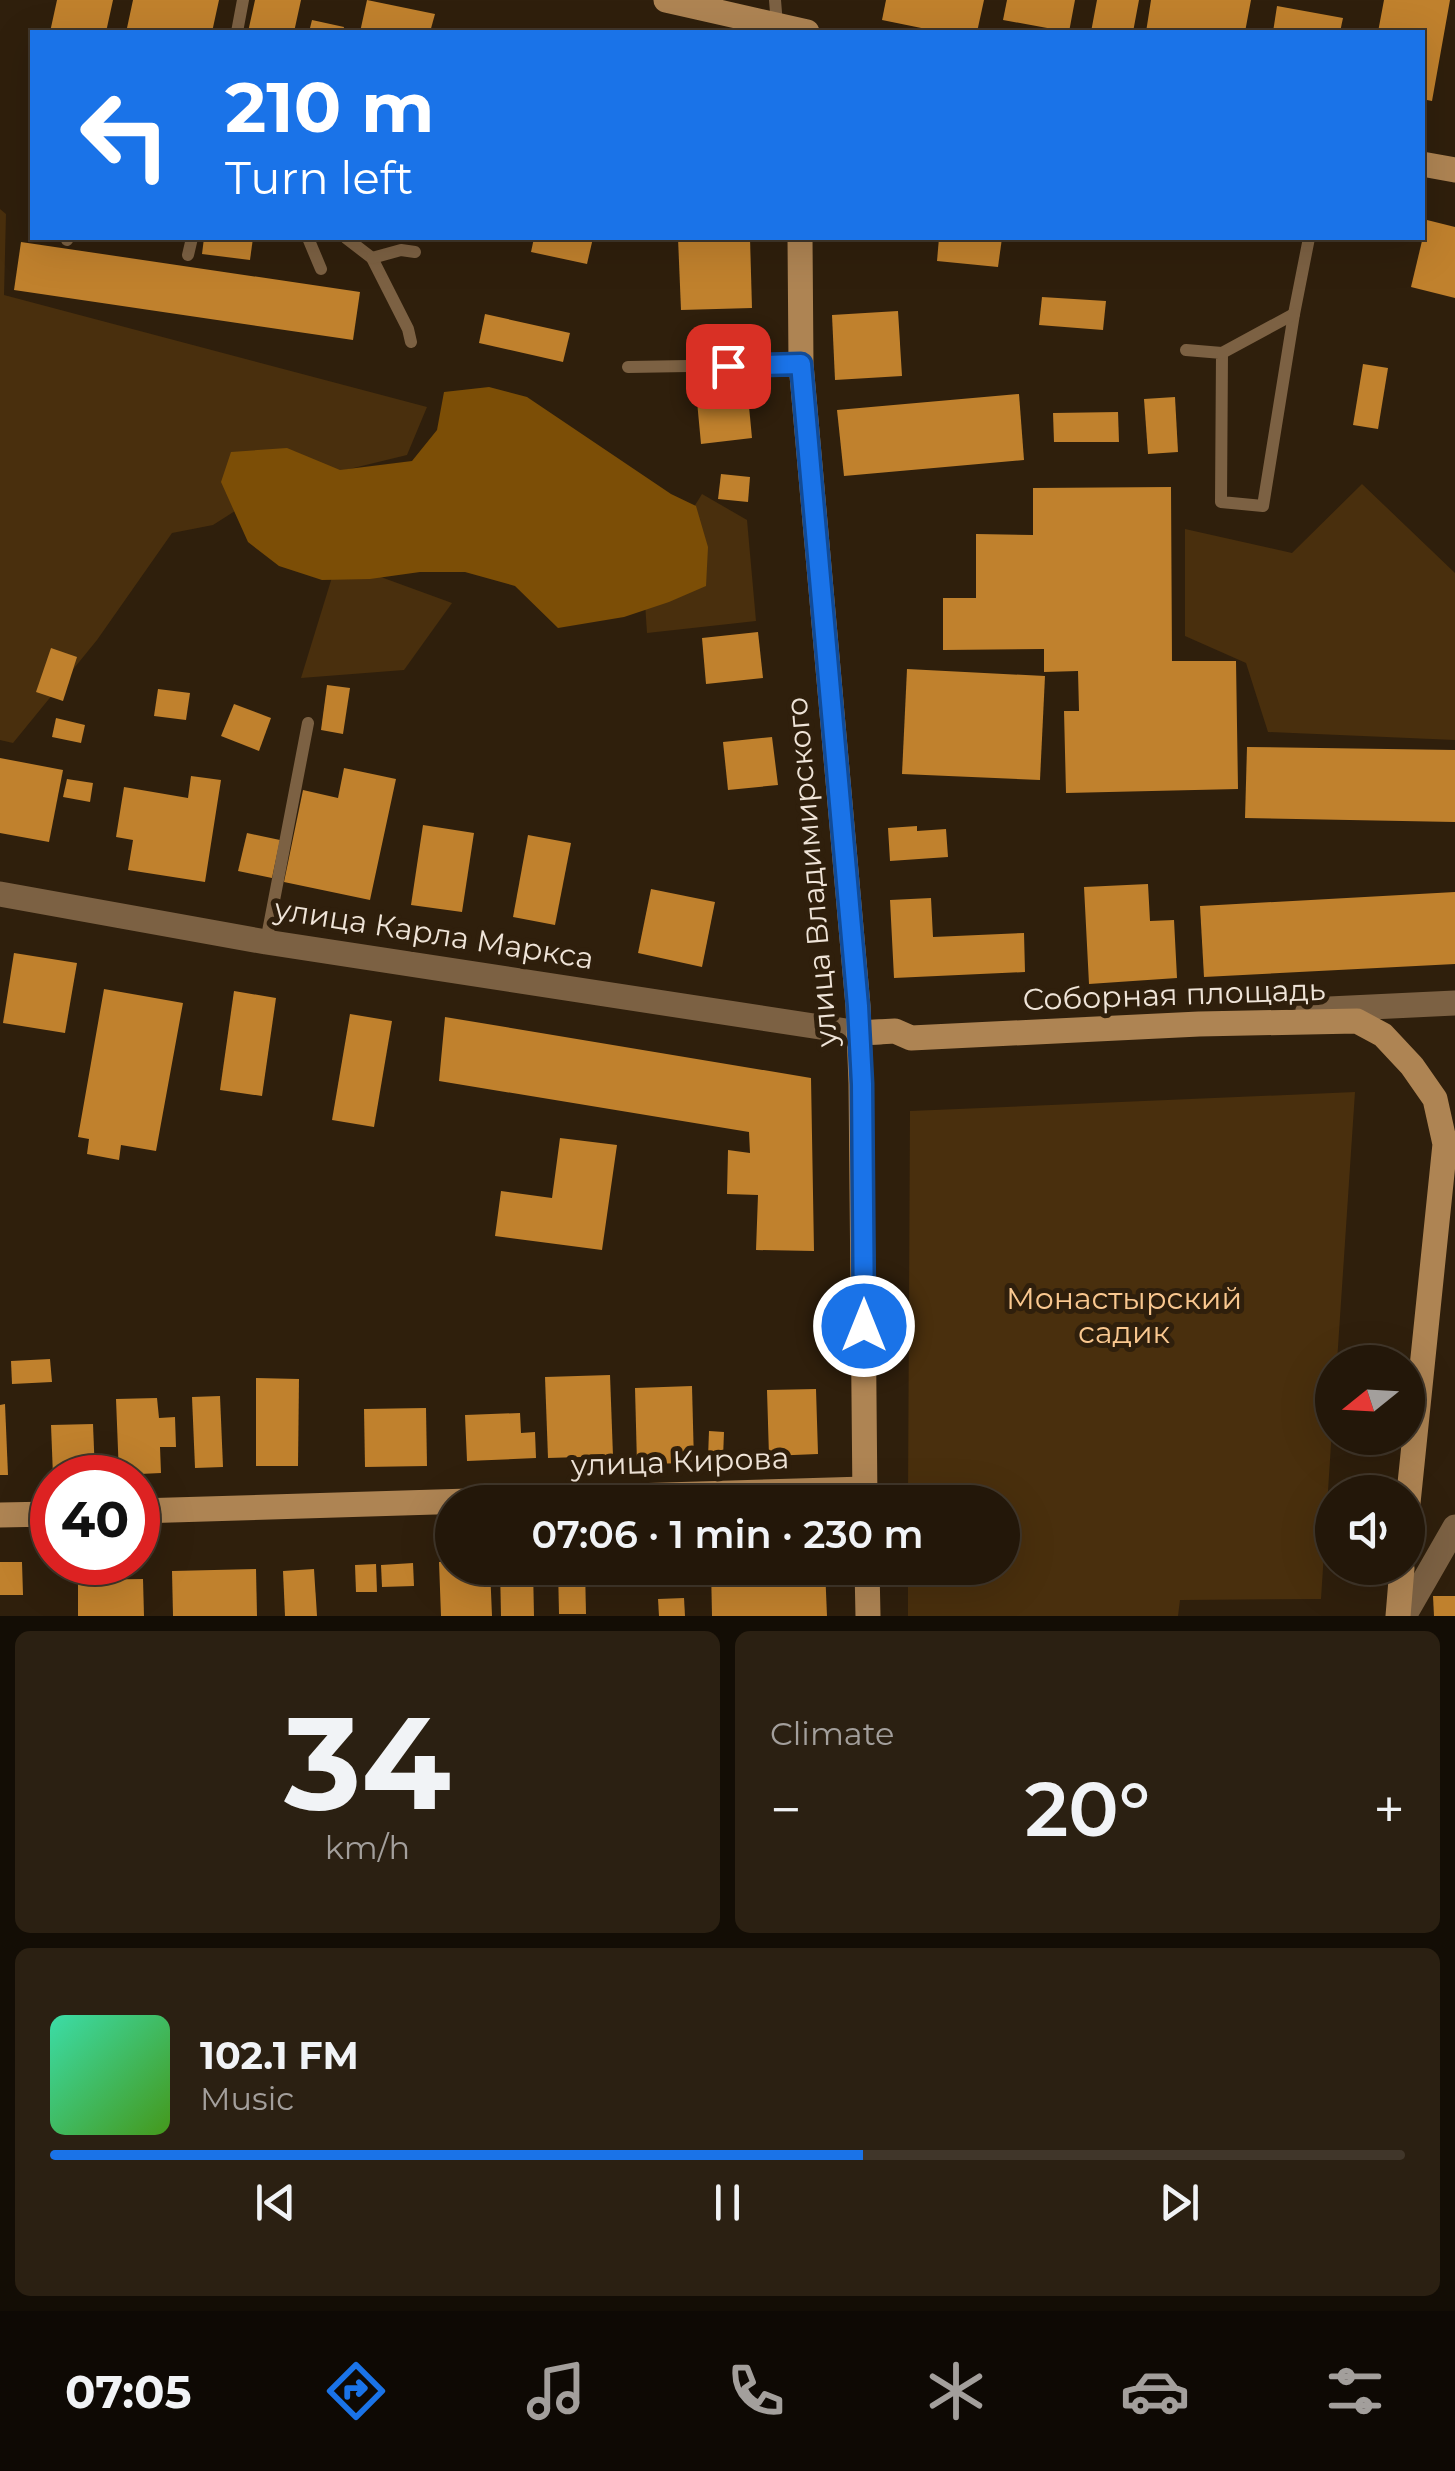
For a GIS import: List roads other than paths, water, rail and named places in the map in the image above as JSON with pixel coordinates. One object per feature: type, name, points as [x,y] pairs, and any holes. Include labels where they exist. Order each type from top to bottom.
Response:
[{"type":"street","points":[[666,0],[792,24]]},
{"type":"street","points":[[1425,165],[1455,170]]},
{"type":"street","name":"улица Владимирского","points":[[800,240],[801,364],[859,1033],[865,1485]]},
{"type":"street","name":"улица Карла Маркса","points":[[0,894],[266,942],[859,1033]]},
{"type":"street","name":"Соборная площадь","points":[[859,1033],[1455,1003]]},
{"type":"street","name":"Соборная площадь","points":[[895,1031],[911,1038],[1199,1024],[1358,1021],[1383,1035],[1435,1099],[1446,1144],[1411,1475]]},
{"type":"street","name":"улица Кирова","points":[[160,1511],[435,1505]]},
{"type":"street","points":[[0,1515],[30,1514]]},
{"type":"street","points":[[1401,1616],[1455,1527]]},
{"type":"street","points":[[867,1585],[868,1616]]},
{"type":"street","points":[[1401,1616],[1402,1585]]},
{"type":"lane","points":[[237,30],[243,0]]},
{"type":"lane","points":[[188,256],[192,240]]},
{"type":"lane","points":[[309,240],[321,269]]},
{"type":"lane","points":[[349,240],[372,258],[408,329],[410,342]]},
{"type":"lane","points":[[1222,353],[1220,502],[1263,506],[1309,240]]},
{"type":"lane","points":[[372,258],[401,250],[415,252]]},
{"type":"lane","points":[[1186,350],[1222,353],[1294,314]]},
{"type":"lane","points":[[628,367],[801,364]]},
{"type":"lane","points":[[266,942],[308,724]]},
{"type":"park label","name":"Монастырский садик","points":[[1124,1316]]}]
